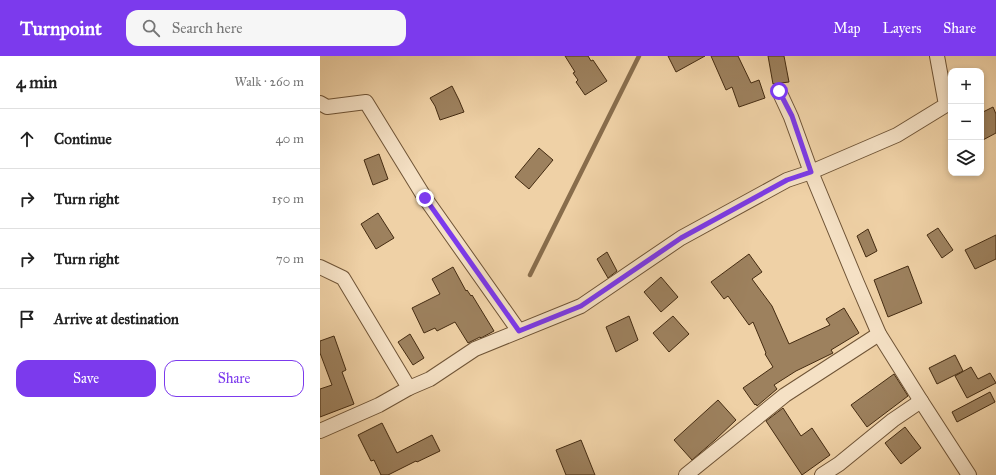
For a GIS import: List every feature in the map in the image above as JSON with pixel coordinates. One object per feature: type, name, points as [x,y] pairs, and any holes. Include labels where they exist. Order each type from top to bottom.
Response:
[{"type":"street","points":[[320,430],[379,405],[409,388],[430,379],[475,349],[581,306],[681,238],[787,180],[811,172],[897,135],[946,105],[937,56]]},
{"type":"street","points":[[779,91],[792,116],[811,172],[879,334],[969,475]]},
{"type":"street","points":[[320,103],[327,107],[366,102],[425,198],[519,331]]},
{"type":"street","points":[[320,267],[343,278],[409,388]]},
{"type":"street","points":[[686,475],[785,395],[879,334]]},
{"type":"street","points":[[822,475],[839,464],[893,420],[921,401]]},
{"type":"building","points":[[565,56],[588,56],[591,61],[593,60],[607,81],[585,95],[576,82],[578,80],[573,73],[575,72]]},
{"type":"building","points":[[668,56],[705,56],[676,72]]},
{"type":"building","points":[[711,56],[738,56],[751,83],[759,80],[765,98],[739,107],[732,87],[726,90]]},
{"type":"building","points":[[768,56],[784,56],[789,82],[773,84]]},
{"type":"building","points":[[452,86],[464,112],[440,120],[435,106],[430,98]]},
{"type":"building","points":[[993,107],[996,114],[996,133],[984,139],[984,112]]},
{"type":"building","points":[[539,148],[553,160],[529,189],[515,177]]},
{"type":"building","points":[[379,154],[388,179],[373,185],[364,160]]},
{"type":"building","points":[[378,213],[394,238],[376,249],[361,224]]},
{"type":"building","points":[[938,228],[953,250],[942,258],[927,235]]},
{"type":"building","points":[[868,229],[877,251],[866,257],[857,236]]},
{"type":"building","points":[[996,235],[996,259],[975,269],[965,250]]},
{"type":"building","points":[[607,252],[617,271],[608,278],[597,259]]},
{"type":"building","points":[[749,254],[762,272],[752,279],[772,306],[789,344],[830,325],[826,319],[844,308],[859,333],[831,350],[833,353],[796,371],[774,385],[777,389],[757,406],[743,388],[773,367],[765,354],[766,353],[753,322],[749,325],[728,296],[724,299],[711,282]]},
{"type":"building","points":[[908,266],[922,303],[888,317],[874,280]]},
{"type":"building","points":[[453,267],[466,291],[467,290],[471,296],[472,295],[494,331],[468,343],[455,322],[437,331],[435,328],[424,333],[412,308],[440,294],[432,279]]},
{"type":"building","points":[[661,277],[678,297],[661,312],[644,292]]},
{"type":"building","points":[[629,316],[638,340],[616,352],[606,327]]},
{"type":"building","points":[[673,316],[689,334],[669,352],[653,333]]},
{"type":"building","points":[[410,334],[424,358],[413,365],[398,342]]},
{"type":"building","points":[[334,336],[346,370],[342,372],[354,404],[320,417],[320,389],[332,385],[320,353],[320,341]]},
{"type":"building","points":[[955,355],[963,371],[937,384],[929,368]]},
{"type":"building","points":[[971,367],[978,379],[990,373],[996,383],[967,398],[955,376]]},
{"type":"building","points":[[894,374],[908,396],[867,427],[851,405]]},
{"type":"building","points":[[990,392],[995,402],[957,422],[952,412]]},
{"type":"building","points":[[718,400],[736,420],[692,460],[674,440]]},
{"type":"building","points":[[783,408],[801,436],[812,428],[830,455],[802,475],[766,421]]},
{"type":"building","points":[[382,423],[397,453],[432,435],[440,451],[388,475],[381,475],[374,460],[371,461],[358,435]]},
{"type":"building","points":[[905,427],[921,448],[901,464],[885,443]]},
{"type":"building","points":[[581,440],[595,475],[566,475],[556,450]]},
{"type":"waterway","points":[[530,275],[639,56]]},
{"type":"route","points":[[425,198],[519,331],[581,306],[681,238],[787,180],[811,172],[792,116],[779,91]]}]
